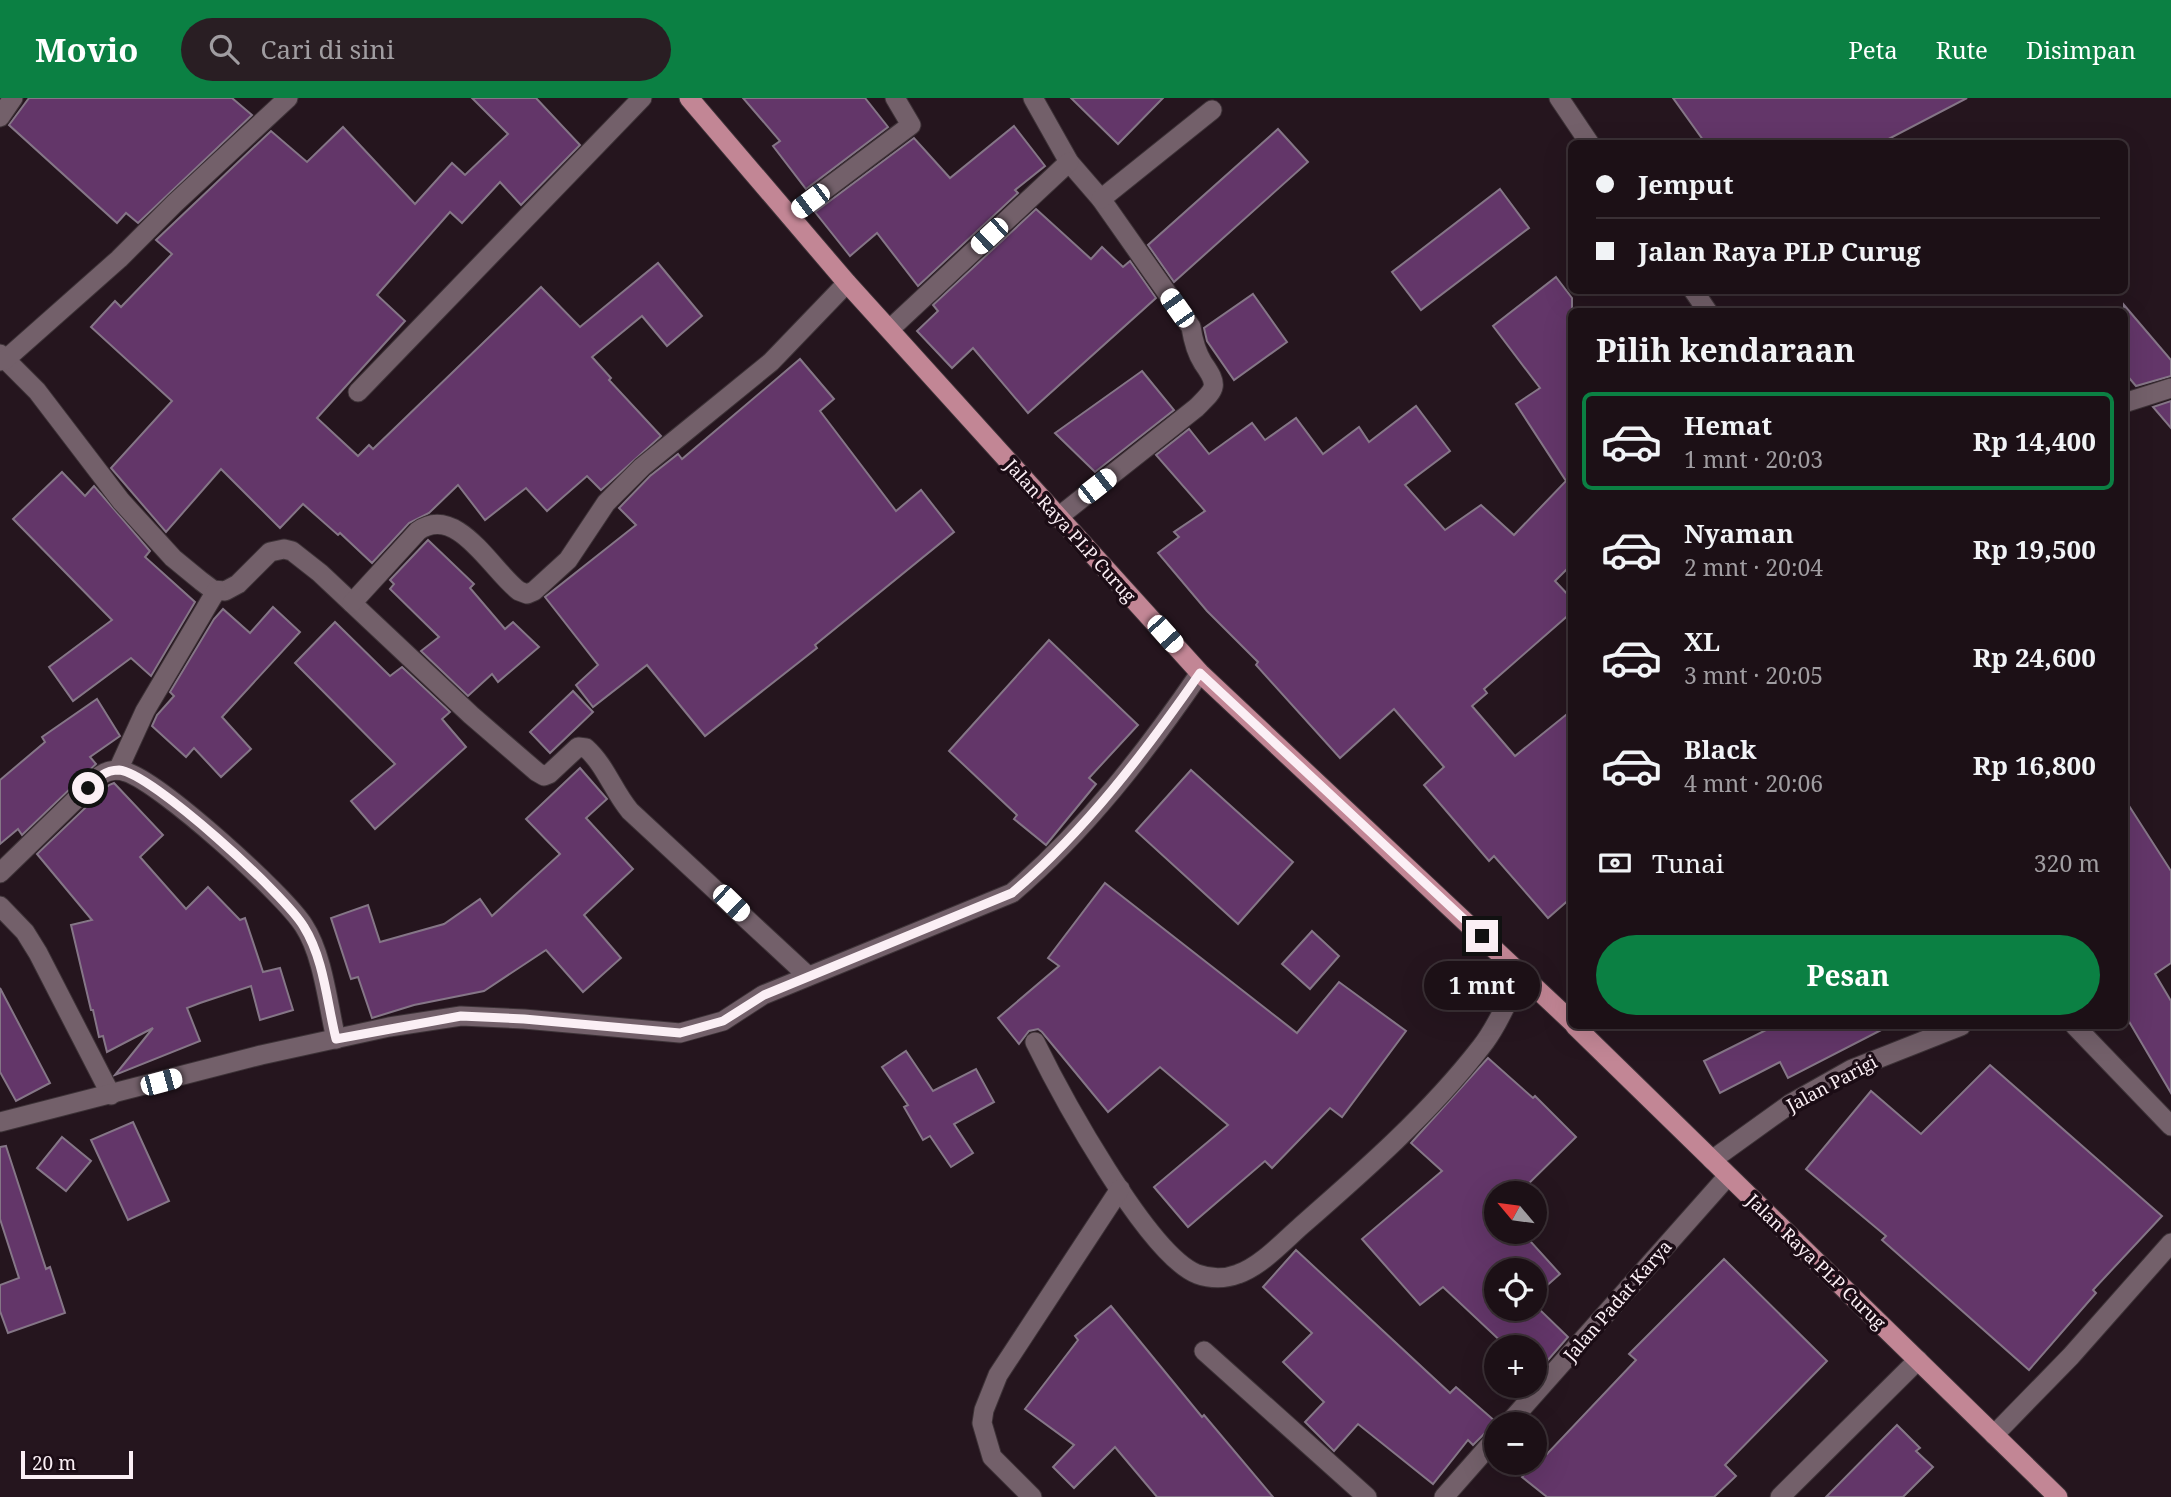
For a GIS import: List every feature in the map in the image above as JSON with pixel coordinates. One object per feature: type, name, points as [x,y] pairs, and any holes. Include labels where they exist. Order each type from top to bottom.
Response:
[{"type":"main road","name":"Jalan Raya PLP Curug","points":[[689,98],[847,283],[1200,673],[1568,1018]]},
{"type":"main road","name":"Jalan Raya PLP Curug","points":[[1579,1029],[1727,1177],[2058,1497]]},
{"type":"street","points":[[0,117],[13,98]]},
{"type":"street","points":[[288,98],[174,203],[119,259],[2,358],[37,391],[121,501],[164,549],[216,591],[233,588],[270,552],[284,549],[292,551],[320,573],[471,715],[537,772],[544,776],[549,774],[578,747],[586,748],[605,769],[630,811],[808,976]]},
{"type":"street","points":[[358,392],[642,98]]},
{"type":"street","points":[[790,216],[911,125],[895,98]]},
{"type":"street","points":[[1033,98],[1069,162],[1101,199],[1191,327],[1194,346],[1213,374],[1215,383],[1212,392],[1196,408],[1057,518]]},
{"type":"street","points":[[1559,98],[1587,140]]},
{"type":"street","points":[[1101,199],[1212,110]]},
{"type":"street","points":[[890,329],[1069,162]]},
{"type":"street","points":[[352,603],[418,531],[426,525],[437,523],[460,532],[519,592],[527,594],[534,591],[568,559],[606,503],[642,467],[771,362],[847,283]]},
{"type":"street","points":[[2128,402],[2171,388]]},
{"type":"street","points":[[118,770],[145,710],[216,591]]},
{"type":"street","points":[[0,1122],[261,1055],[461,1016],[680,1033],[723,1021],[764,995],[1012,893],[1045,865],[1131,767],[1155,738],[1200,673]]},
{"type":"street","points":[[0,873],[101,775],[118,770],[136,776],[162,793],[276,891],[304,926],[314,947],[336,1039]]},
{"type":"street","points":[[0,906],[24,932],[38,953],[111,1095]]},
{"type":"street","points":[[1035,1042],[1059,1091],[1120,1189],[1173,1258],[1196,1273],[1218,1279],[1240,1274],[1272,1252],[1387,1151],[1482,1046],[1522,973]]},
{"type":"street","name":"Jalan Parigi","points":[[1712,1160],[1790,1104],[1852,1069],[1953,1029]]},
{"type":"street","points":[[2078,1029],[2171,1126]]},
{"type":"street","name":"Jalan Padat Karya","points":[[1519,1412],[1727,1177]]},
{"type":"street","points":[[1032,1497],[992,1457],[982,1423],[984,1410],[998,1375],[1120,1189]]},
{"type":"street","points":[[1994,1435],[2071,1356],[2171,1243]]},
{"type":"street","points":[[1204,1351],[1367,1497]]},
{"type":"street","points":[[1780,1497],[1918,1360]]},
{"type":"street","points":[[1444,1497],[1484,1452]]},
{"type":"building","points":[[29,98],[232,98],[252,115],[138,223],[126,213],[117,223],[9,125]]},
{"type":"building","points":[[472,98],[536,98],[580,145],[521,205],[500,182],[462,223],[450,212],[377,295],[405,321],[317,418],[358,456],[369,445],[373,449],[541,287],[580,327],[658,263],[702,316],[667,346],[642,316],[592,357],[611,378],[609,380],[661,436],[601,490],[587,476],[547,511],[526,488],[485,520],[458,485],[429,513],[409,523],[372,563],[303,504],[280,528],[221,469],[166,532],[111,468],[172,401],[91,327],[115,301],[121,307],[172,254],[156,240],[271,131],[307,162],[343,127],[415,204],[452,163],[465,175],[508,134]]},
{"type":"building","points":[[743,98],[865,98],[888,127],[806,189],[773,146],[780,141]]},
{"type":"building","points":[[1071,98],[1163,98],[1118,144]]},
{"type":"building","points":[[1673,98],[1967,98],[1887,140],[1703,140]]},
{"type":"building","points":[[1014,126],[1045,166],[1015,190],[1018,193],[918,286],[877,233],[850,256],[815,212],[914,138],[950,178]]},
{"type":"building","points":[[1278,129],[1308,162],[1174,282],[1148,245]]},
{"type":"building","points":[[1500,189],[1529,228],[1421,310],[1392,272]]},
{"type":"building","points":[[1036,209],[1091,259],[1102,247],[1123,267],[1130,261],[1156,298],[1028,413],[973,348],[952,368],[917,331],[938,311],[933,305]]},
{"type":"building","points":[[1556,277],[1572,298],[1572,308],[1568,308],[1568,568],[1555,581],[1568,595],[1568,616],[1484,689],[1487,693],[1472,706],[1515,756],[1568,713],[1568,900],[1548,918],[1494,856],[1489,861],[1424,785],[1444,767],[1394,709],[1340,758],[1256,665],[1258,662],[1207,611],[1158,553],[1179,537],[1174,532],[1205,511],[1156,455],[1189,429],[1209,454],[1252,423],[1265,440],[1296,418],[1323,454],[1359,427],[1369,442],[1416,406],[1450,451],[1405,485],[1445,530],[1481,505],[1514,535],[1566,481],[1516,404],[1540,388],[1493,326]]},
{"type":"building","points":[[1253,294],[1287,342],[1234,380],[1207,341],[1204,328]]},
{"type":"building","points":[[2128,310],[2171,360],[2171,376],[2136,386],[2128,377]]},
{"type":"building","points":[[800,359],[834,399],[820,411],[896,511],[921,490],[954,532],[815,645],[817,648],[705,736],[647,665],[593,707],[576,685],[598,665],[545,597],[636,525],[619,508],[650,476],[678,454],[682,459]]},
{"type":"building","points":[[1142,371],[1174,410],[1095,472],[1055,433]]},
{"type":"building","points":[[2171,401],[2171,428],[2153,407]]},
{"type":"building","points":[[62,472],[85,496],[94,486],[150,551],[145,557],[195,602],[151,676],[131,658],[73,701],[49,667],[112,620],[13,519]]},
{"type":"building","points":[[428,540],[474,584],[470,588],[505,629],[513,622],[539,647],[498,682],[492,674],[468,696],[421,651],[439,637],[390,589],[394,584],[390,580]]},
{"type":"building","points":[[273,607],[300,632],[222,717],[251,749],[221,777],[194,748],[186,757],[152,726],[157,715],[174,696],[170,692],[214,619],[223,609],[250,633]]},
{"type":"building","points":[[335,622],[390,676],[402,667],[450,712],[442,719],[466,747],[375,829],[351,801],[395,764],[295,663]]},
{"type":"building","points":[[1049,640],[1138,725],[1089,778],[1096,784],[1046,845],[1014,819],[1017,815],[949,751]]},
{"type":"building","points":[[573,691],[593,712],[550,753],[530,732]]},
{"type":"building","points":[[97,699],[120,736],[90,757],[96,764],[22,835],[18,829],[0,844],[0,780],[45,742],[42,737]]},
{"type":"building","points":[[580,768],[607,799],[586,818],[633,869],[584,915],[621,958],[583,992],[546,950],[484,991],[414,1005],[372,1018],[358,977],[351,979],[331,918],[368,905],[380,942],[444,924],[480,899],[492,916],[560,854],[526,819]]},
{"type":"building","points":[[1191,770],[1293,862],[1238,924],[1136,831]]},
{"type":"building","points":[[114,783],[163,835],[140,857],[186,909],[208,887],[240,920],[245,918],[263,972],[280,968],[293,1010],[260,1020],[251,986],[200,1003],[187,1008],[200,1041],[115,1075],[153,1028],[107,1052],[103,1036],[99,1037],[91,1010],[71,925],[92,920],[37,854]]},
{"type":"building","points":[[2128,804],[2171,871],[2171,963],[2155,974],[2171,1001],[2171,1093],[2128,1020]]},
{"type":"building","points":[[1105,883],[1297,1033],[1339,982],[1406,1031],[1342,1117],[1330,1108],[1272,1168],[1265,1161],[1188,1227],[1154,1187],[1228,1125],[1160,1067],[1108,1112],[1042,1032],[1038,1029],[1029,1031],[1019,1044],[998,1018],[1059,966],[1048,958]]},
{"type":"building","points":[[1312,931],[1339,956],[1310,989],[1282,964]]},
{"type":"building","points":[[0,988],[50,1083],[16,1101],[0,1072]]},
{"type":"building","points":[[1768,1029],[1883,1029],[1788,1078],[1780,1062],[1720,1093],[1704,1061]]},
{"type":"building","points":[[906,1051],[933,1091],[976,1069],[994,1102],[954,1124],[973,1153],[951,1167],[930,1136],[923,1140],[904,1107],[908,1105],[882,1067]]},
{"type":"building","points":[[1488,1058],[1533,1098],[1535,1096],[1576,1137],[1531,1181],[1484,1181],[1484,1244],[1533,1244],[1546,1258],[1484,1258],[1484,1321],[1547,1321],[1547,1317],[1568,1337],[1547,1361],[1547,1335],[1494,1335],[1443,1287],[1420,1305],[1362,1239],[1442,1171],[1411,1143]]},
{"type":"building","points":[[1990,1065],[2162,1216],[2093,1290],[2096,1293],[2029,1370],[1882,1240],[1886,1236],[1806,1169],[1871,1091],[1921,1134]]},
{"type":"building","points":[[133,1122],[169,1201],[128,1220],[91,1140]]},
{"type":"building","points":[[62,1137],[91,1161],[66,1191],[37,1168]]},
{"type":"building","points":[[6,1146],[46,1269],[50,1267],[65,1313],[8,1333],[0,1311],[0,1285],[19,1278],[0,1219],[0,1147]]},
{"type":"building","points":[[1296,1250],[1450,1393],[1456,1387],[1485,1412],[1484,1434],[1473,1445],[1468,1440],[1433,1484],[1358,1424],[1334,1451],[1305,1422],[1324,1402],[1283,1362],[1312,1333],[1263,1287]]},
{"type":"building","points":[[1724,1259],[1827,1361],[1725,1465],[1736,1476],[1714,1497],[1547,1497],[1522,1477],[1547,1475],[1547,1454],[1636,1360],[1629,1354]]},
{"type":"building","points":[[1547,1260],[1560,1274],[1547,1285]]},
{"type":"building","points":[[1111,1306],[1202,1417],[1204,1415],[1273,1497],[1157,1497],[1115,1447],[1074,1488],[1053,1467],[1074,1445],[1025,1409],[1078,1340],[1075,1336]]},
{"type":"building","points":[[1897,1425],[1920,1448],[1916,1451],[1933,1467],[1903,1497],[1826,1497]]},
{"type":"route","points":[[88,788],[105,772],[118,770],[136,776],[162,793],[263,883],[276,891],[304,926],[314,947],[336,1039],[389,1027],[461,1016],[680,1033],[723,1021],[764,995],[1012,893],[1045,865],[1155,738],[1200,673],[1482,936]]}]
